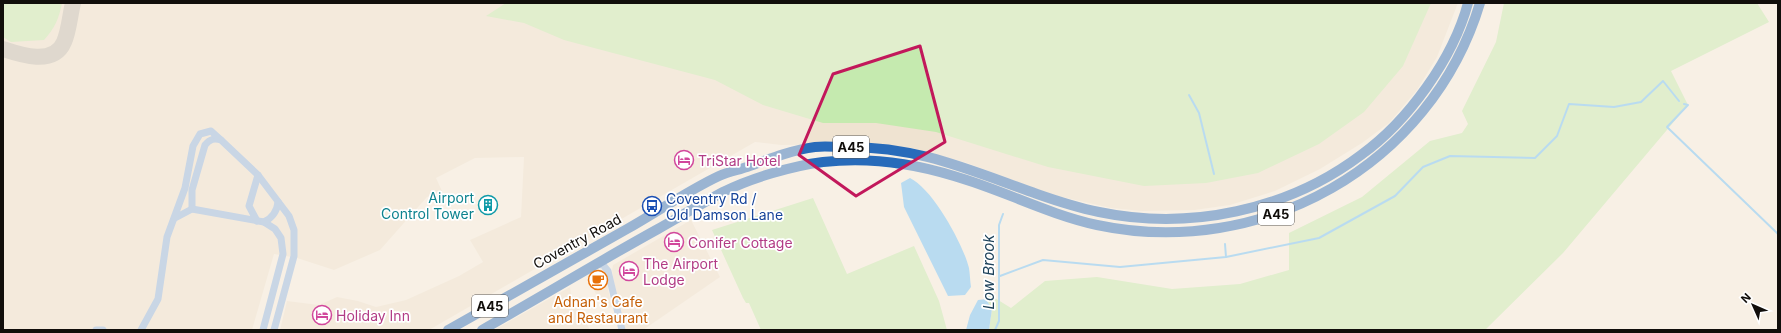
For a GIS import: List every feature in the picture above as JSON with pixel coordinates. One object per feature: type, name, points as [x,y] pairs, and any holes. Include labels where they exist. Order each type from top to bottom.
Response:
[{"type":"highway","name":"Coventry Road","points":[[448,330],[719,176],[778,156],[815,147],[868,146],[911,151],[951,162],[1040,195],[1098,212],[1141,218],[1166,219],[1199,217],[1252,208],[1321,182],[1349,164],[1388,132],[1426,88],[1450,48],[1468,3]]},
{"type":"highway","name":"Coventry Road","points":[[482,330],[725,191],[770,175],[802,166],[849,160],[884,161],[953,175],[1052,212],[1095,224],[1138,232],[1170,233],[1234,226],[1275,214],[1320,195],[1364,168],[1398,139],[1433,98],[1450,72],[1461,53],[1480,3]]},
{"type":"street","points":[[141,330],[146,324],[158,299],[167,237],[185,188],[193,146],[200,134],[210,131],[222,140],[258,175],[292,221],[296,243],[294,256],[274,330]]},
{"type":"street","points":[[192,209],[192,190],[205,145],[209,140],[215,138],[222,140]]},
{"type":"street","points":[[258,175],[250,206],[260,222]]},
{"type":"street","points":[[252,195],[266,186]]},
{"type":"street","points":[[260,222],[274,215],[278,202]]},
{"type":"street","points":[[174,218],[192,209],[260,222],[272,226],[279,233],[283,245],[283,254],[263,330]]},
{"type":"street","points":[[596,264],[603,266],[608,271],[622,330]]},
{"type":"street","points":[[96,330],[104,330]]},
{"type":"highlighted area","points":[[920,46],[945,142],[856,196],[799,155],[833,74]]},
{"type":"shaded area","points":[[3,3],[1458,3],[1437,57],[1417,90],[1389,123],[1362,143],[1320,169],[1275,191],[1230,205],[1195,210],[1142,211],[1111,208],[1053,195],[967,163],[912,148],[871,144],[781,145],[755,142],[429,330],[280,330],[287,301],[319,305],[337,297],[358,301],[376,307],[406,300],[459,276],[483,262],[470,240],[521,217],[524,157],[475,158],[436,178],[442,191],[427,197],[380,250],[334,270],[297,258],[274,254],[252,330],[3,330]]},
{"type":"shaded area","points":[[691,220],[720,277],[643,330],[625,330],[618,305],[612,270],[613,265]]},
{"type":"shaded area","points":[[600,269],[603,271],[606,280],[612,307],[604,309],[587,277]]},
{"type":"shaded area","points":[[570,287],[571,294],[590,330],[494,330]]},
{"type":"green space","points":[[3,3],[62,3],[56,23],[44,40],[11,42],[3,37]]},
{"type":"green space","points":[[506,3],[1431,3],[1403,66],[1364,112],[1319,144],[1258,173],[1206,183],[1144,186],[1048,167],[936,132],[876,123],[823,123],[763,105],[715,80],[564,40],[524,23],[486,16]]},
{"type":"green space","points":[[1504,3],[1757,3],[1769,22],[1671,71],[1688,105],[1563,253],[1485,330],[989,330],[992,309],[986,299],[990,295],[1011,308],[1045,281],[1097,277],[1172,289],[1240,284],[1289,270],[1289,233],[1362,197],[1430,141],[1462,133],[1468,124],[1462,111],[1496,42]]},
{"type":"green space","points":[[813,198],[847,274],[914,246],[939,301],[947,330],[761,330],[749,303],[746,303],[743,298],[712,230]]},
{"type":"water","points":[[910,178],[928,193],[954,232],[969,268],[971,287],[965,295],[948,296],[904,207],[901,183]]},
{"type":"water","points":[[986,299],[992,309],[989,330],[966,330],[970,315],[978,300]]},
{"type":"waterway","points":[[1000,276],[1043,260],[1120,267],[1226,257],[1319,238],[1395,196],[1423,167],[1450,156],[1535,158],[1557,136],[1569,104],[1614,107],[1641,102],[1663,81],[1679,101]]},
{"type":"waterway","points":[[1189,95],[1199,113],[1214,174]]},
{"type":"waterway","points":[[1684,104],[1688,105],[1667,127],[1778,234]]},
{"type":"waterway","name":"Low Brook","points":[[995,330],[999,321],[999,225],[1003,214]]},
{"type":"waterway","points":[[1225,244],[1226,257]]},
{"type":"taxiway","points":[[3,49],[36,57],[53,54],[59,49],[66,38],[73,3]]},
{"type":"place","name":"TriStar Hotel","points":[[684,160]]},
{"type":"place","name":"Airport Control Tower","points":[[488,205]]},
{"type":"place","name":"Coventry Rd / Old Damson Lane","points":[[652,206]]},
{"type":"place","name":"Conifer Cottage","points":[[674,242]]},
{"type":"place","name":"The Airport Lodge","points":[[629,271]]},
{"type":"place","name":"Adnan's Cafe and Restaurant","points":[[598,280]]},
{"type":"place","name":"Holiday Inn","points":[[322,315]]}]
